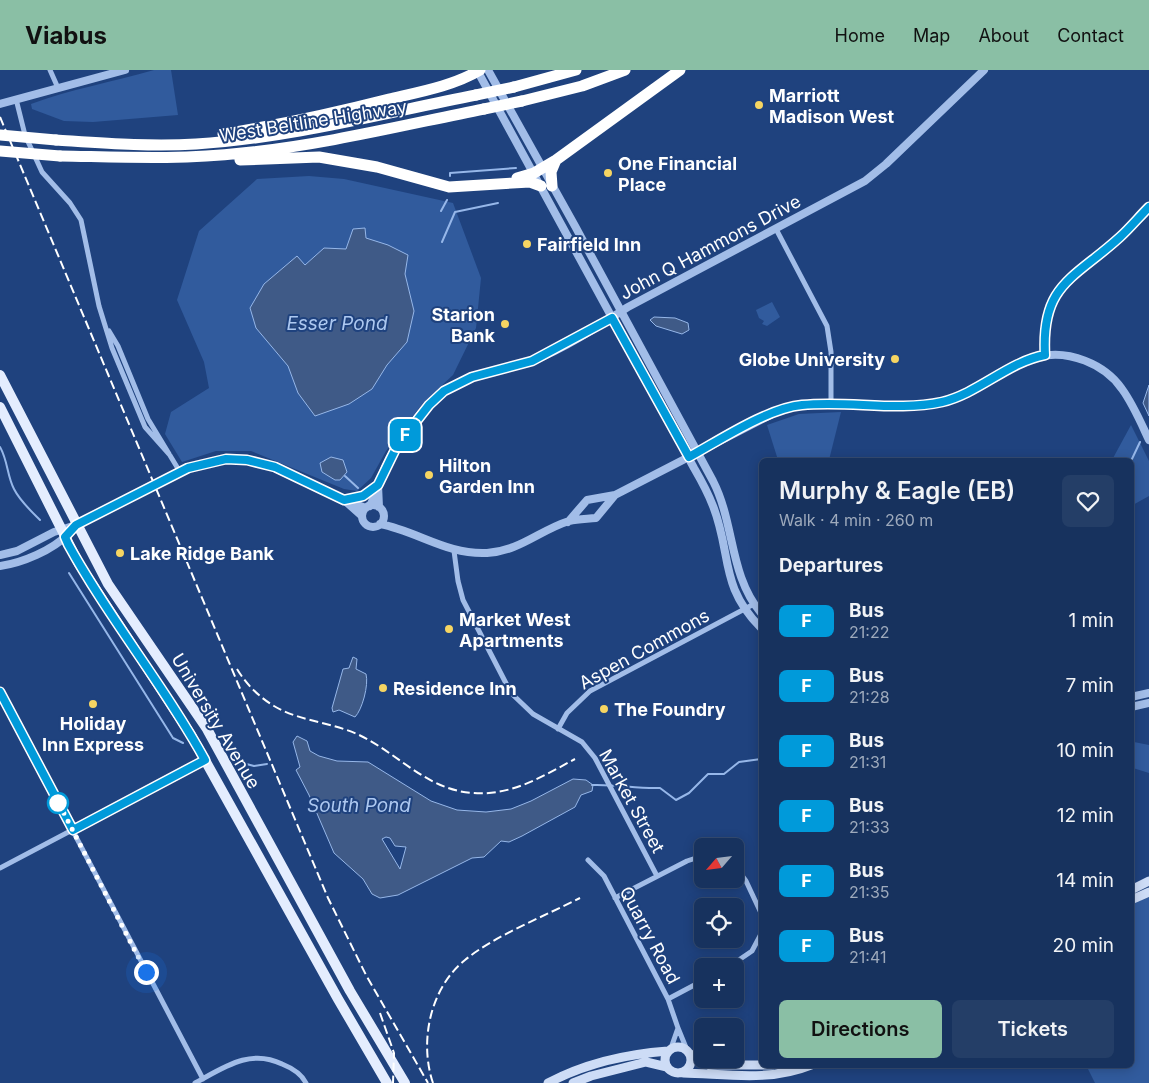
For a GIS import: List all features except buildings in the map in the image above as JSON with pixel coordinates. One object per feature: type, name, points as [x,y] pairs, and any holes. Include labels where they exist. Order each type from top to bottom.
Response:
[{"type":"highway","points":[[160,144],[284,124],[421,91],[462,75],[481,70]]},
{"type":"highway","name":"West Beltline Highway","points":[[0,135],[56,140],[199,144],[252,138],[476,95],[576,70]]},
{"type":"highway","name":"West Beltline Highway","points":[[0,151],[60,156],[189,156],[242,153],[314,142],[522,101],[582,86],[625,70]]},
{"type":"highway","points":[[189,156],[207,161],[319,157],[377,167],[444,184],[477,184],[538,171],[680,70]]},
{"type":"highway","points":[[444,184],[449,187],[468,187],[530,182],[546,186],[556,160]]},
{"type":"main road","name":"University Avenue","points":[[0,375],[108,584],[207,729],[350,991],[405,1083]]},
{"type":"main road","name":"University Avenue","points":[[0,407],[63,534],[100,599],[170,700],[328,982],[387,1083]]},
{"type":"main road","points":[[1134,888],[1149,881]]},
{"type":"main road","points":[[1134,899],[1149,892]]},
{"type":"main road","points":[[548,1083],[583,1067],[603,1061],[680,1047],[709,1066],[759,1065]]},
{"type":"main road","points":[[667,1067],[665,1059],[670,1050]]},
{"type":"main road","points":[[683,1073],[691,1062],[689,1052]]},
{"type":"main road","points":[[573,1083],[591,1076],[646,1062],[667,1067],[674,1073],[744,1077],[778,1074],[800,1068]]},
{"type":"street","points":[[50,70],[58,88]]},
{"type":"street","points":[[0,104],[125,70]]},
{"type":"street","points":[[481,70],[538,171],[612,318],[689,457],[713,506],[730,580],[745,610],[759,626]]},
{"type":"street","name":"John Q Hammons Drive","points":[[372,507],[378,485],[397,446],[429,405],[444,391],[472,377],[532,361],[870,177],[984,70]]},
{"type":"street","points":[[0,98],[12,100]]},
{"type":"street","points":[[12,100],[42,172],[75,208],[81,220],[99,306],[112,348],[145,427],[169,454],[180,472]]},
{"type":"street","points":[[546,186],[622,311],[721,497],[738,572],[759,610]]},
{"type":"street","points":[[1045,355],[1044,327],[1046,316],[1060,289],[1076,272],[1120,237],[1149,207]]},
{"type":"street","points":[[776,229],[827,326],[831,352],[831,404]]},
{"type":"street","points":[[568,522],[587,500],[615,496],[782,409],[801,405],[910,405],[944,401],[960,395],[1024,362],[1045,355],[1062,355],[1082,359],[1109,375],[1122,389],[1149,440]]},
{"type":"street","points":[[0,566],[26,558],[76,525],[180,472],[215,461],[247,460],[275,467],[344,500],[372,507],[396,524],[397,528]]},
{"type":"street","points":[[344,500],[363,496],[378,485]]},
{"type":"street","points":[[344,500],[362,516],[363,521],[369,526],[380,524],[397,528],[454,551],[487,553],[504,551],[524,544],[568,522],[599,516],[615,496]]},
{"type":"street","points":[[362,516],[372,507]]},
{"type":"street","points":[[380,524],[384,516]]},
{"type":"street","points":[[0,556],[63,534]]},
{"type":"street","name":"Market Street","points":[[454,551],[458,581],[465,603],[511,693],[525,709],[582,742],[602,770],[658,876]]},
{"type":"street","name":"Aspen Commons","points":[[558,729],[567,712],[590,691],[754,604]]},
{"type":"street","points":[[0,692],[203,1079]]},
{"type":"street","points":[[1134,696],[1149,693]]},
{"type":"street","points":[[1134,706],[1149,703]]},
{"type":"street","points":[[0,868],[205,760]]},
{"type":"street","points":[[615,898],[694,859]]},
{"type":"street","name":"Quarry Road","points":[[588,860],[600,871],[615,898],[668,1000],[689,1052]]},
{"type":"street","points":[[744,878],[759,909]]},
{"type":"street","points":[[743,958],[748,955],[759,937]]},
{"type":"street","points":[[668,1000],[694,985]]},
{"type":"street","points":[[670,1050],[678,1028]]},
{"type":"street","points":[[195,1083],[240,1060],[251,1057],[272,1059],[295,1070],[306,1083]]},
{"type":"shaded area","points":[[154,70],[171,70],[178,115],[93,122],[64,121],[32,109],[31,104],[46,99]]},
{"type":"shaded area","points":[[309,176],[344,179],[453,203],[481,278],[476,328],[453,375],[423,403],[386,451],[371,478],[357,491],[344,489],[251,451],[216,451],[182,462],[165,434],[171,412],[209,388],[204,362],[177,300],[199,231],[257,179]]},
{"type":"shaded area","points":[[772,302],[780,317],[767,326],[762,324],[764,321],[759,318],[756,310]]},
{"type":"shaded area","points":[[841,412],[830,458],[777,458],[767,425],[799,414]]},
{"type":"shaded area","points":[[1131,425],[1149,461],[1149,496],[1134,504],[1134,458],[1113,458]]},
{"type":"shaded area","points":[[1134,742],[1149,745],[1149,773],[1134,768]]},
{"type":"shaded area","points":[[1149,897],[1149,1083],[1095,1083],[1088,1068],[1134,1068],[1134,903]]},
{"type":"water","name":"Esser Pond","points":[[365,228],[366,238],[388,245],[408,255],[405,274],[414,311],[407,342],[387,365],[372,389],[349,404],[315,416],[298,393],[288,366],[256,328],[250,308],[264,284],[297,256],[305,265],[324,248],[346,249],[353,229]]},
{"type":"water","points":[[654,317],[675,318],[688,323],[689,330],[682,334],[656,326],[650,320]]},
{"type":"water","points":[[1149,385],[1149,416],[1143,403]]},
{"type":"water","points":[[331,457],[343,460],[347,472],[340,480],[335,480],[322,472],[320,463]]},
{"type":"water","points":[[353,657],[357,659],[356,669],[366,674],[367,679],[364,697],[358,714],[355,717],[339,710],[333,712],[332,708],[343,669],[349,668]]},
{"type":"water","name":"South Pond","points":[[297,736],[307,741],[310,751],[319,756],[337,761],[368,762],[431,801],[457,810],[486,812],[511,809],[531,801],[573,779],[586,780],[593,785],[592,791],[581,795],[575,807],[509,842],[501,841],[484,857],[472,858],[398,895],[380,898],[372,894],[363,879],[334,853],[296,770],[300,767],[293,742]],"holes":[[[390,838],[395,846],[406,847],[400,869],[382,839]]]},
{"type":"waterway","points":[[450,176],[450,173],[516,168]]},
{"type":"waterway","points":[[441,211],[447,200]]},
{"type":"waterway","points":[[442,242],[455,212],[498,203]]},
{"type":"waterway","points":[[1132,458],[1140,442]]},
{"type":"waterway","points":[[0,447],[16,493],[40,520]]},
{"type":"waterway","points":[[345,476],[358,488]]},
{"type":"waterway","points":[[69,573],[173,738],[183,743]]},
{"type":"waterway","points":[[592,785],[660,788],[676,800],[689,793],[708,774],[724,774],[739,762],[759,759]]},
{"type":"waterway","points":[[239,762],[254,766],[267,764]]},
{"type":"railway","points":[[0,117],[328,898],[366,975],[428,1083]]},
{"type":"railway","points":[[237,669],[253,690],[274,706],[294,715],[357,734],[385,750],[426,778],[456,790],[487,793],[514,788],[527,784],[575,759]]},
{"type":"railway","points":[[433,1083],[427,1050],[428,1033],[436,1000],[443,985],[453,972],[465,960],[490,943],[580,898]]},
{"type":"railway","points":[[380,1013],[394,1053],[393,1083]]},
{"type":"bus line","name":"F","points":[[0,692],[73,830],[205,760],[170,700],[104,604],[68,544],[65,537],[76,525],[188,468],[226,459],[247,460],[275,467],[344,500],[363,496],[378,485],[385,467],[397,446],[429,405],[444,391],[472,377],[532,361],[612,318],[689,457],[768,415],[792,406],[831,404],[910,405],[944,401],[960,395],[1030,359],[1045,355],[1044,327],[1046,316],[1054,297],[1076,272],[1120,237],[1149,207]]},
{"type":"place","name":"Marriott Madison West","points":[[759,105]]},
{"type":"place","name":"One Financial Place","points":[[608,173]]},
{"type":"place","name":"Fairfield Inn","points":[[527,244]]},
{"type":"place","name":"Starion Bank","points":[[505,324]]},
{"type":"place","name":"Globe University","points":[[895,359]]},
{"type":"place","name":"Hilton Garden Inn","points":[[429,475]]},
{"type":"place","name":"Lake Ridge Bank","points":[[120,553]]},
{"type":"place","name":"Market West Apartments","points":[[449,629]]},
{"type":"place","name":"Residence Inn","points":[[383,688]]},
{"type":"place","name":"Holiday Inn Express","points":[[93,704]]},
{"type":"place","name":"The Foundry","points":[[604,709]]},
{"type":"route","points":[[58,803],[55,796],[146,972]]}]
